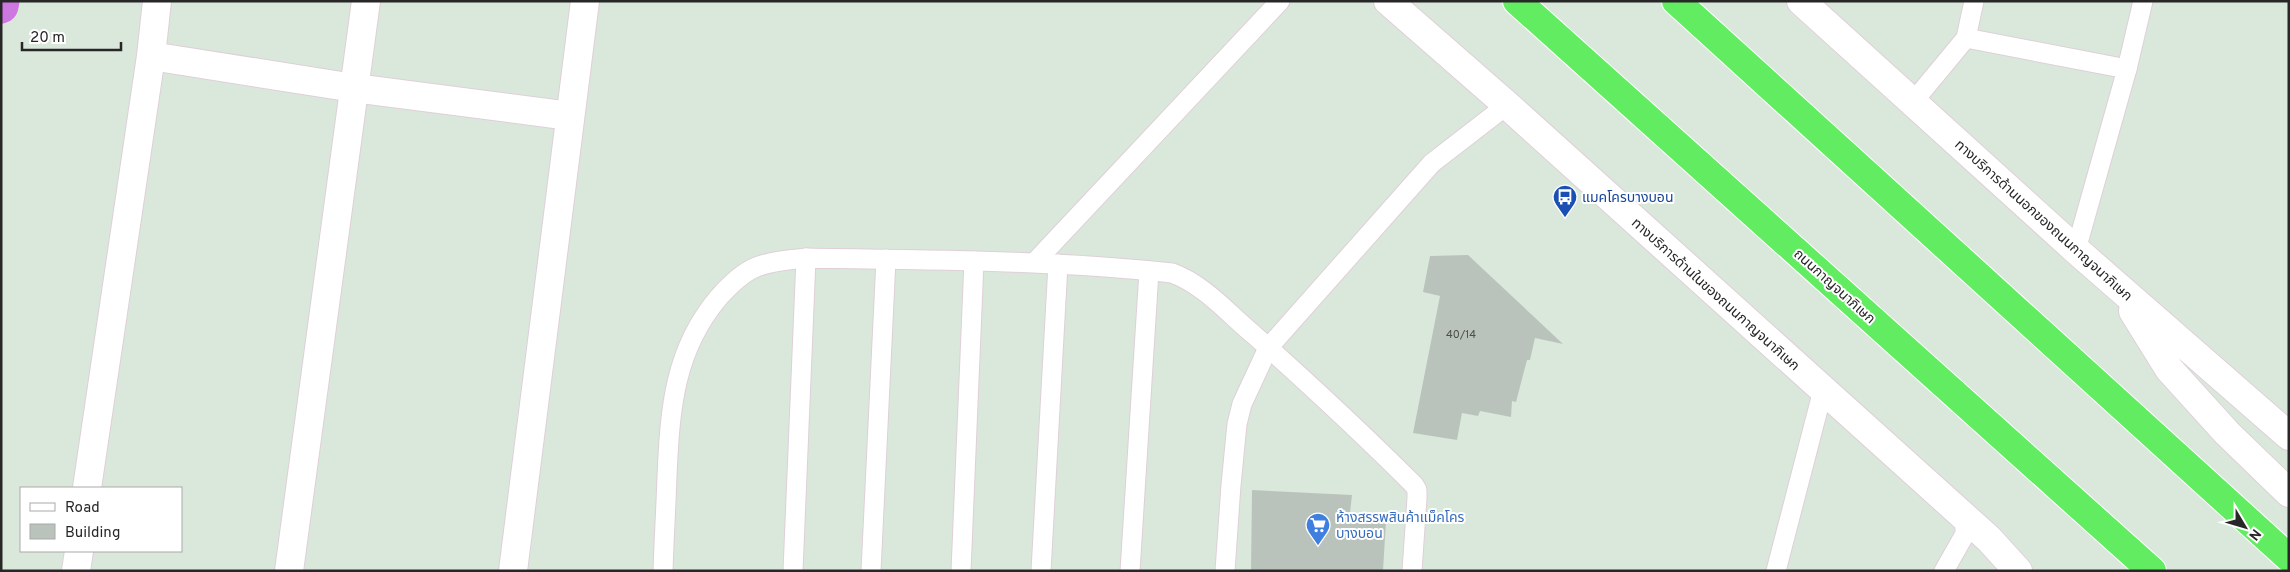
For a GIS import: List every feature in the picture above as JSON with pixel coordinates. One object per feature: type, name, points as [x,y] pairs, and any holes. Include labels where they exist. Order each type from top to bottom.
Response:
[{"type":"highway","name":"ถนนกาญจนาภิเษก","points":[[1517,1],[2152,571]]},
{"type":"highway","points":[[1676,1],[2289,558]]},
{"type":"street","points":[[87,487],[151,56],[157,1]]},
{"type":"street","points":[[289,571],[366,1]]},
{"type":"street","points":[[513,571],[585,1]]},
{"type":"street","name":"ทางบริการด้านในของถนนกาญจนาภิเษก","points":[[1388,1],[1507,105],[1989,539],[2018,571]]},
{"type":"street","name":"ทางบริการด้านนอกของถนนกาญจนาภิเษก","points":[[1802,1],[2076,250],[2289,436]]},
{"type":"street","points":[[151,56],[354,88],[570,116]]},
{"type":"street","points":[[2118,287],[2169,369],[2227,433],[2289,493]]},
{"type":"street","points":[[1989,539],[2036,571]]},
{"type":"street","points":[[76,571],[79,552]]},
{"type":"lane","points":[[1035,262],[1280,1]]},
{"type":"lane","points":[[1912,102],[1966,38],[1974,1]]},
{"type":"lane","points":[[2076,250],[2127,69],[2143,1]]},
{"type":"lane","points":[[1966,38],[2127,69]]},
{"type":"lane","points":[[1225,571],[1237,424],[1242,404],[1268,348],[1432,163],[1507,105]]},
{"type":"lane","points":[[663,571],[670,416],[679,371],[689,343],[706,312],[736,280],[753,268],[771,263],[806,258],[1035,262],[1172,273],[1190,281],[1268,348],[1414,485],[1417,498],[1412,571]]},
{"type":"lane","points":[[793,571],[806,258]]},
{"type":"lane","points":[[871,571],[886,259]]},
{"type":"lane","points":[[961,571],[974,261]]},
{"type":"lane","points":[[1041,571],[1058,264]]},
{"type":"lane","points":[[1130,571],[1149,271]]},
{"type":"lane","points":[[1776,571],[1824,390]]},
{"type":"lane","points":[[1944,571],[1965,534],[1966,520]]},
{"type":"building","points":[[1468,255],[1563,344],[1535,338],[1516,402],[1512,401],[1511,417],[1480,411],[1478,416],[1462,413],[1457,440],[1413,433],[1440,296],[1423,292],[1430,256]]},
{"type":"building","name":"ห้างสรรพสินค้าแม็คโคร บางบอน","points":[[1252,490],[1352,495],[1349,522],[1386,521],[1383,571],[1251,571]]},
{"type":"waterway","points":[[1,6],[2,1]]},
{"type":"place","name":"แมคโครบางบอน","points":[[1565,218]]},
{"type":"place","name":"ห้างสรรพสินค้าแม็คโคร บางบอน","points":[[1318,546]]}]
